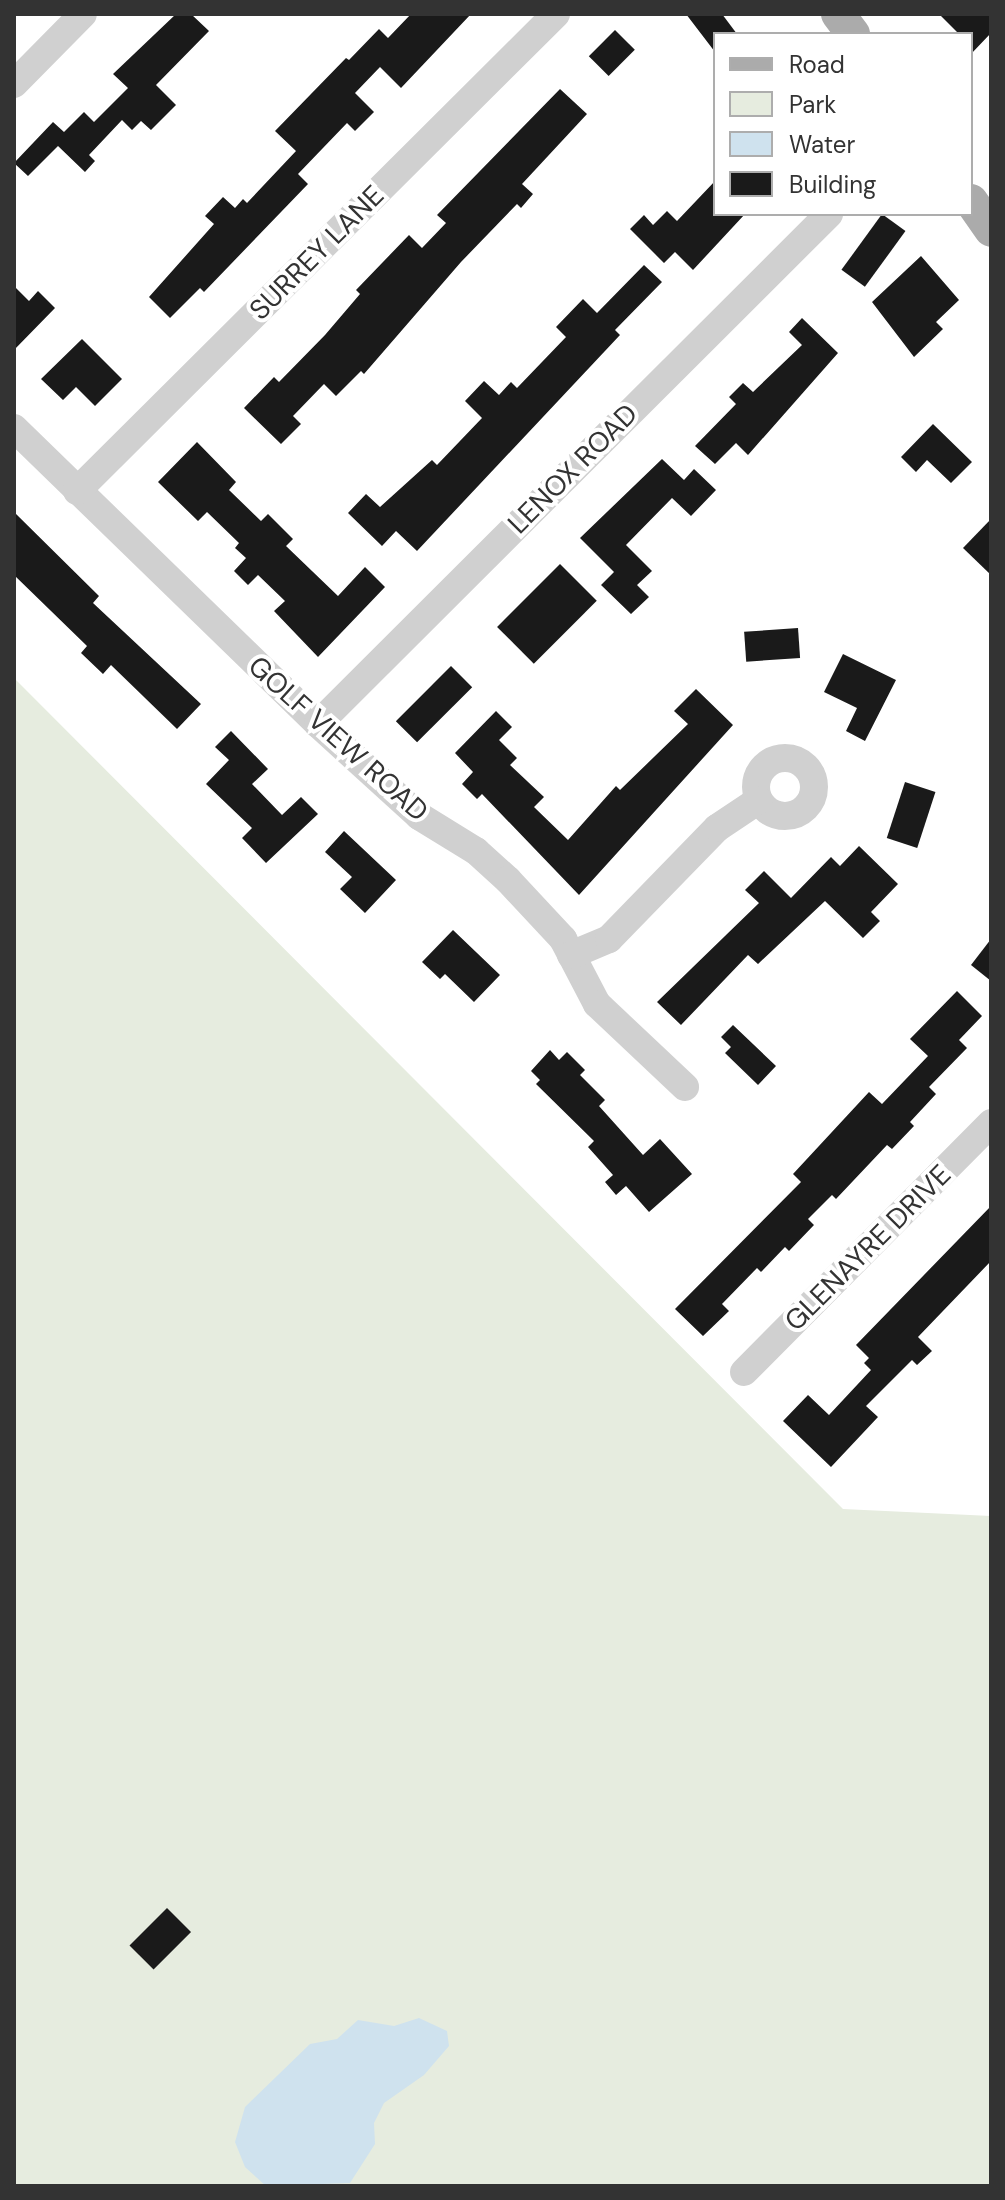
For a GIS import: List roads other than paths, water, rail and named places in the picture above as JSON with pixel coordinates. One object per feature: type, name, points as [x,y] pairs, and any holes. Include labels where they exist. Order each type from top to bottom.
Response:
[{"type":"main road","points":[[838,14],[852,32]]},
{"type":"main road","points":[[973,204],[991,230]]},
{"type":"street","points":[[14,84],[83,14]]},
{"type":"street","name":"SURREY LANE","points":[[77,491],[556,14]]},
{"type":"street","name":"LENOX ROAD","points":[[318,724],[827,216]]},
{"type":"street","name":"GOLF VIEW ROAD","points":[[14,428],[318,724],[419,816],[476,851],[508,880],[550,922],[597,1004],[685,1087]]},
{"type":"street","points":[[571,955],[609,939],[717,828],[759,800]]},
{"type":"street","name":"GLENAYRE DRIVE","points":[[744,1372],[991,1123]]},
{"type":"water","points":[[419,2018],[447,2031],[449,2046],[424,2075],[384,2103],[374,2123],[375,2144],[350,2183],[266,2186],[245,2167],[235,2142],[245,2107],[310,2044],[337,2039],[358,2020],[394,2026]]}]
